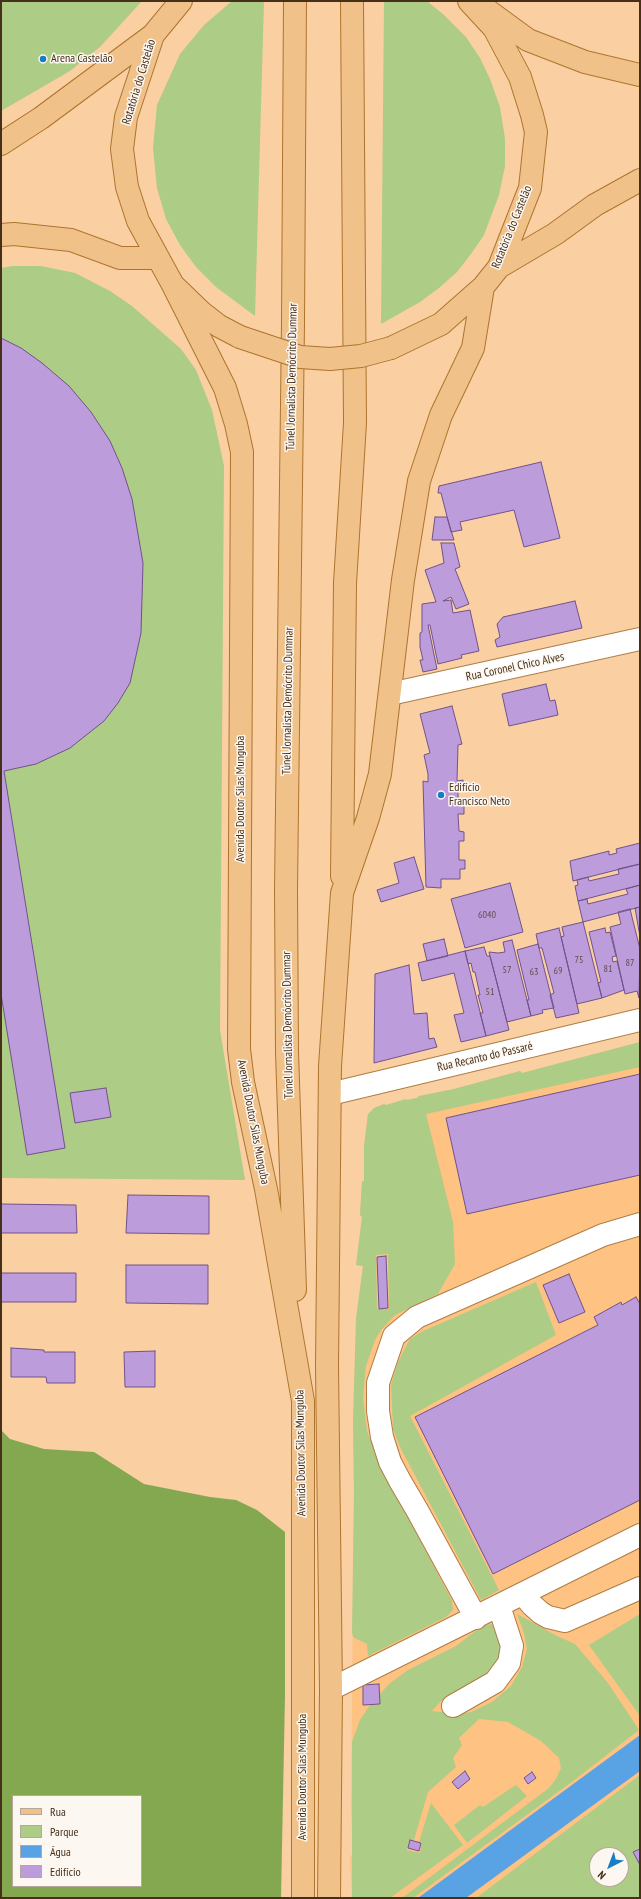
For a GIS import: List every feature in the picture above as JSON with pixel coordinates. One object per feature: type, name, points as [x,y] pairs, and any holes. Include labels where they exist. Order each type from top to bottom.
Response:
[{"type":"main road","name":"Rotatória do Castelão","points":[[181,1],[154,35],[126,117],[122,149],[127,187],[138,221],[173,285],[201,312],[219,326],[240,337],[300,357],[330,359],[361,356],[392,348],[441,324],[483,287],[499,267],[530,188],[536,132],[520,77],[494,28],[469,1]]},
{"type":"main road","name":"Túnel Jornalista Demócrito Dummar","points":[[294,1],[293,316],[286,889],[287,1052],[294,1274],[303,1401]]},
{"type":"main road","points":[[329,1898],[331,1689],[327,1381],[330,1066],[342,893],[345,582],[355,422],[352,1]]},
{"type":"main road","points":[[475,1],[528,40],[585,62],[640,75]]},
{"type":"main road","points":[[1,144],[41,118],[154,35]]},
{"type":"main road","points":[[499,267],[555,234],[595,205],[640,180]]},
{"type":"main road","points":[[1,235],[14,234],[71,240],[120,258],[157,258]]},
{"type":"main road","name":"Avenida Doutor Silas Munguba","points":[[173,285],[225,388],[236,424],[242,452],[239,1049],[243,1082],[266,1189],[303,1401],[303,1898]]},
{"type":"main road","points":[[342,893],[368,818],[380,774],[403,580],[419,482],[441,415],[473,348],[483,287]]},
{"type":"street","name":"Rua Coronel Chico Alves","points":[[390,694],[640,639]]},
{"type":"street","name":"Rua Recanto do Passaré","points":[[330,1094],[640,1020]]},
{"type":"street","points":[[476,1618],[400,1482],[390,1462],[384,1443],[378,1411],[378,1382],[394,1336],[417,1317],[603,1235],[640,1224]]},
{"type":"street","points":[[331,1689],[640,1535]]},
{"type":"street","points":[[523,1594],[532,1605],[548,1618],[565,1621],[640,1588]]},
{"type":"street","points":[[453,1706],[495,1682],[509,1663],[512,1646],[499,1606]]},
{"type":"shaded area","points":[[640,1042],[640,1898],[352,1898],[350,1857],[353,1853],[351,1809],[354,1493],[353,1422],[356,1319],[363,1266],[356,1265],[362,1217],[360,1215],[362,1181],[364,1181],[364,1146],[368,1114],[374,1108],[384,1104],[386,1105],[406,1099],[417,1098],[419,1096],[454,1089],[520,1071],[522,1073]]},
{"type":"green space","name":"Arena Castelão","points":[[1,1],[142,1],[100,47],[70,71],[1,111]]},
{"type":"green space","points":[[232,1],[264,1],[255,316],[216,287],[196,267],[180,245],[166,219],[157,188],[153,148],[157,105],[180,54],[204,25]]},
{"type":"green space","points":[[384,1],[427,1],[444,15],[466,37],[480,58],[490,79],[500,107],[505,139],[505,166],[499,195],[484,235],[457,272],[420,302],[381,324]]},
{"type":"green space","points":[[12,266],[41,266],[75,273],[110,291],[132,306],[181,349],[196,370],[212,410],[224,466],[220,1030],[245,1180],[1,1178],[1,268]]},
{"type":"green space","points":[[640,1042],[640,1067],[426,1114],[453,1222],[455,1264],[438,1294],[395,1315],[381,1330],[375,1340],[366,1366],[363,1398],[367,1431],[376,1457],[452,1601],[453,1610],[446,1617],[368,1656],[367,1644],[353,1637],[352,1632],[354,1493],[353,1422],[356,1319],[363,1266],[356,1265],[362,1217],[360,1215],[362,1181],[364,1181],[364,1146],[368,1114],[374,1108],[384,1104],[386,1105],[406,1099],[417,1098],[419,1096],[454,1089],[520,1071],[522,1073]],"holes":[[[388,1254],[389,1309],[377,1309],[376,1255]]]},
{"type":"green space","points":[[536,1282],[556,1335],[410,1416],[499,1590],[481,1600],[400,1447],[393,1429],[391,1385],[398,1362],[410,1339],[423,1331]]},
{"type":"green space","points":[[1,1430],[10,1439],[44,1449],[94,1452],[144,1484],[210,1497],[236,1500],[257,1510],[285,1532],[285,1695],[281,1898],[1,1898]]},
{"type":"green space","points":[[517,1614],[575,1644],[608,1683],[639,1730],[573,1781],[413,1898],[402,1898],[549,1788],[556,1779],[561,1768],[559,1758],[541,1741],[508,1722],[479,1719],[459,1738],[462,1745],[453,1758],[456,1767],[428,1792],[414,1840],[410,1839],[407,1850],[420,1853],[422,1842],[419,1842],[431,1803],[463,1845],[390,1898],[352,1898],[352,1742],[360,1720],[370,1705],[380,1705],[379,1695],[389,1684],[408,1670],[456,1646],[481,1627],[491,1624],[496,1628],[500,1643],[499,1657],[495,1665],[485,1677],[441,1701],[432,1711],[459,1714],[471,1712],[492,1702],[511,1686],[522,1667],[527,1649],[524,1633]]},
{"type":"green space","points":[[640,1614],[640,1716],[589,1645]]},
{"type":"green space","points":[[640,1775],[640,1898],[476,1898]]},
{"type":"green space","points":[[516,1785],[527,1796],[467,1843],[454,1825],[480,1805],[483,1807]]},
{"type":"water","points":[[640,1735],[640,1771],[466,1898],[418,1898]]},
{"type":"building","points":[[1,338],[21,348],[42,363],[69,386],[91,412],[110,441],[122,468],[132,499],[143,563],[141,633],[130,683],[118,703],[104,721],[70,748],[36,764],[4,771],[65,1148],[27,1155],[1,994]]},
{"type":"building","points":[[541,462],[560,538],[524,547],[514,510],[460,522],[462,530],[451,532],[441,493],[438,493],[439,486]]},
{"type":"building","points":[[435,517],[447,517],[454,540],[432,540]]},
{"type":"building","points":[[441,543],[454,543],[460,567],[455,569],[469,604],[456,609],[451,597],[443,601],[451,600],[453,613],[470,610],[479,651],[461,655],[462,658],[438,664],[430,625],[428,625],[437,669],[423,672],[420,660],[423,660],[420,647],[420,633],[422,632],[422,604],[436,602],[425,570],[444,563]]},
{"type":"building","points":[[575,601],[582,628],[497,647],[495,640],[500,637],[497,624],[503,617]]},
{"type":"building","points":[[546,684],[550,701],[555,700],[558,715],[509,726],[502,694]]},
{"type":"building","name":"Edifício Francisco Neto","points":[[452,706],[462,744],[458,745],[457,781],[463,780],[464,786],[458,785],[458,804],[464,804],[464,814],[458,814],[459,831],[464,832],[464,841],[459,841],[459,860],[465,860],[465,869],[460,869],[460,879],[441,879],[441,888],[426,887],[423,781],[428,782],[424,755],[430,753],[420,714]]},
{"type":"building","points":[[640,843],[640,864],[573,881],[570,861],[609,851],[609,855],[617,853],[616,849]]},
{"type":"building","points":[[414,857],[424,889],[381,902],[377,890],[399,883],[394,863]]},
{"type":"building","points":[[640,864],[640,885],[578,901],[575,886],[578,885],[577,880],[588,877],[589,881],[619,874],[618,869]]},
{"type":"building","points":[[510,883],[523,932],[465,948],[451,899]]},
{"type":"building","points":[[640,885],[640,907],[583,922],[578,901],[587,899],[588,904],[628,894],[626,889]]},
{"type":"building","points":[[640,907],[640,937],[635,908]]},
{"type":"building","points":[[630,909],[640,949],[639,998],[637,991],[625,994],[610,927],[621,924],[618,912]]},
{"type":"building","points":[[583,922],[602,998],[577,1004],[561,937],[564,936],[562,927]]},
{"type":"building","points":[[559,928],[579,1013],[556,1018],[550,995],[554,993],[542,948],[539,948],[536,934]]},
{"type":"building","points":[[605,928],[606,933],[610,932],[616,956],[612,957],[613,962],[617,961],[624,990],[602,998],[598,983],[601,982],[589,932]]},
{"type":"building","points":[[444,939],[448,956],[427,961],[423,944]]},
{"type":"building","points":[[512,940],[531,1016],[507,1022],[489,952],[505,952],[503,942]]},
{"type":"building","points":[[538,944],[554,1008],[542,1010],[543,1013],[531,1016],[527,1000],[529,1000],[517,950]]},
{"type":"building","points":[[484,947],[487,956],[490,956],[509,1030],[486,1036],[480,1013],[483,1013],[478,995],[480,995],[475,972],[473,972],[471,963],[468,964],[465,951]]},
{"type":"building","points":[[465,951],[486,1036],[461,1042],[454,1015],[464,1013],[454,973],[422,981],[418,963]]},
{"type":"building","points":[[409,965],[414,1014],[427,1013],[429,1039],[434,1038],[437,1047],[374,1063],[375,974]]},
{"type":"building","points":[[640,1074],[640,1175],[467,1214],[446,1118]]},
{"type":"building","points":[[106,1088],[111,1117],[75,1123],[70,1093]]},
{"type":"building","points":[[128,1195],[209,1196],[209,1234],[126,1233]]},
{"type":"building","points":[[1,1204],[76,1205],[77,1233],[1,1233]]},
{"type":"building","points":[[386,1256],[388,1308],[379,1309],[377,1257]]},
{"type":"building","points":[[126,1265],[208,1265],[208,1304],[126,1303]]},
{"type":"building","points":[[1,1273],[76,1273],[76,1302],[1,1302]]},
{"type":"building","points":[[569,1274],[585,1312],[559,1323],[543,1285]]},
{"type":"building","points":[[636,1297],[640,1304],[640,1500],[493,1574],[415,1417],[598,1325],[594,1317],[621,1302],[622,1305]]},
{"type":"building","points":[[11,1348],[44,1350],[44,1352],[75,1352],[75,1383],[47,1383],[46,1377],[11,1377]]},
{"type":"building","points":[[155,1351],[155,1387],[125,1387],[124,1352]]},
{"type":"building","points":[[379,1684],[380,1704],[363,1705],[363,1685]]},
{"type":"building","points":[[465,1771],[470,1779],[458,1789],[452,1782]]},
{"type":"building","points":[[532,1772],[536,1778],[528,1784],[524,1778]]},
{"type":"building","points":[[410,1840],[421,1843],[419,1851],[408,1848]]},
{"type":"building","points":[[640,1849],[640,1865],[633,1852]]},
{"type":"place","name":"Arena Castelão","points":[[43,59]]},
{"type":"place","name":"Edifício Francisco Neto","points":[[441,795]]}]
